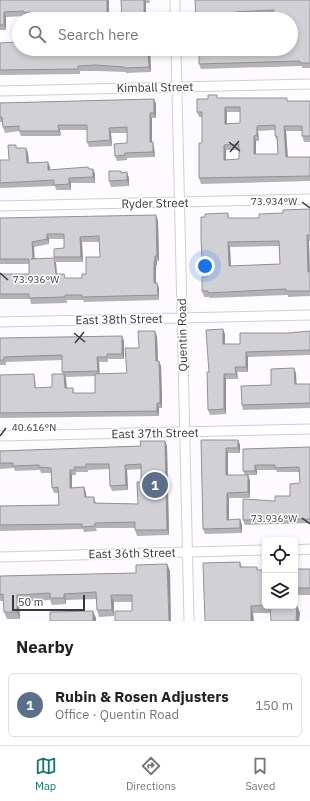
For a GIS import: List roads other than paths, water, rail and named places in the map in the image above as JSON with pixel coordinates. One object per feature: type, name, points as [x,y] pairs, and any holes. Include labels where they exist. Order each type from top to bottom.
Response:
[{"type":"street","points":[[175,0],[175,12]]},
{"type":"street","name":"Quentin Road","points":[[176,56],[189,621]]},
{"type":"street","name":"Kimball Street","points":[[0,91],[310,84]]},
{"type":"street","name":"Ryder Street","points":[[0,206],[310,199]]},
{"type":"street","name":"East 38th Street","points":[[0,322],[310,314]]},
{"type":"street","name":"East 37th Street","points":[[0,436],[310,429]]},
{"type":"street","points":[[298,550],[310,549]]},
{"type":"street","name":"East 36th Street","points":[[0,557],[262,550]]},
{"type":"place","name":"Rubin & Rosen Adjusters","points":[[155,485]]}]
